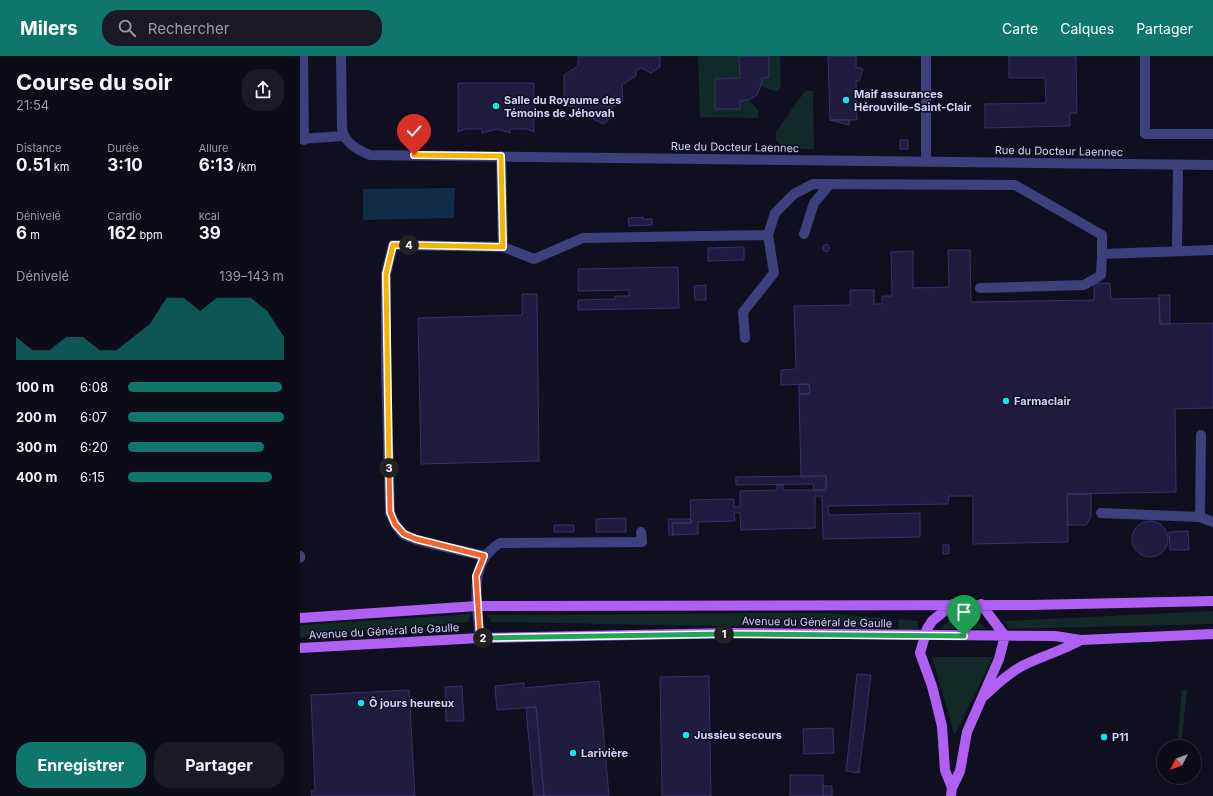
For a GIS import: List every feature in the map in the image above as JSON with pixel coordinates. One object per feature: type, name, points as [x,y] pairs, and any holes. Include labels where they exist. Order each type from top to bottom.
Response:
[{"type":"main road","name":"Avenue du Général de Gaulle","points":[[300,618],[477,606],[1031,605],[1213,602]]},
{"type":"main road","points":[[952,792],[945,770],[942,726],[932,686],[920,653],[924,636],[932,621],[953,604]]},
{"type":"main road","points":[[952,792],[960,771],[967,732],[983,697],[989,678],[999,659],[1004,636],[981,604]]},
{"type":"main road","name":"Avenue du Général de Gaulle","points":[[300,648],[480,638],[734,633],[924,636],[1055,636],[1081,640],[1213,634]]},
{"type":"main road","points":[[983,697],[1009,674],[1021,667],[1045,655],[1063,650],[1081,640]]},
{"type":"street","points":[[303,56],[302,140],[343,136],[341,56]]},
{"type":"street","points":[[926,56],[926,162]]},
{"type":"street","points":[[1145,56],[1145,134],[1213,134]]},
{"type":"street","name":"Rue du Docteur Laennec","points":[[343,136],[355,149],[370,155],[1213,165]]},
{"type":"street","points":[[501,156],[503,247]]},
{"type":"street","points":[[1177,251],[1178,165]]},
{"type":"street","points":[[745,338],[743,312],[774,273],[768,235],[775,213],[794,194],[813,184],[1016,185],[1102,235],[1101,275],[1084,285],[980,288]]},
{"type":"street","points":[[804,234],[814,203],[830,184]]},
{"type":"street","points":[[484,556],[416,539],[404,534],[395,524],[390,512],[386,374],[386,274],[393,245],[503,247],[534,259],[583,238],[768,235]]},
{"type":"street","points":[[1102,254],[1213,250]]},
{"type":"street","points":[[1200,517],[1201,435]]},
{"type":"street","points":[[1101,513],[1200,517],[1213,522]]},
{"type":"street","points":[[480,638],[476,576],[484,556],[490,549],[500,543],[642,542],[641,532]]},
{"type":"green space","points":[[698,56],[739,56],[740,78],[715,79],[715,109],[740,109],[740,101],[749,100],[758,110],[758,118],[700,117]]},
{"type":"green space","points":[[769,56],[780,56],[781,86],[777,92],[761,86],[762,78],[769,77]]},
{"type":"green space","points":[[805,91],[813,91],[814,149],[783,149],[776,140],[776,132]]},
{"type":"green space","points":[[1213,611],[1213,624],[1009,629],[1004,621]]},
{"type":"green space","points":[[827,613],[890,619],[890,629],[492,622],[487,615]]},
{"type":"green space","points":[[471,614],[468,622],[300,637],[300,625]]},
{"type":"green space","points":[[963,618],[978,622],[988,629],[940,629],[950,621]]},
{"type":"green space","points":[[899,619],[918,621],[918,629],[898,629]]},
{"type":"green space","points":[[932,657],[993,657],[957,731],[954,734]]},
{"type":"green space","points":[[1182,690],[1187,690],[1182,740],[1178,740]]},
{"type":"water","points":[[455,188],[454,218],[363,220],[363,189]]},
{"type":"building","points":[[578,56],[660,56],[660,67],[651,73],[641,68],[636,71],[636,76],[622,85],[623,101],[608,110],[608,121],[603,124],[564,103],[564,75],[578,66]]},
{"type":"building","points":[[739,56],[769,56],[769,77],[762,78],[761,86],[757,95],[749,100],[740,101],[740,109],[715,109],[715,79],[740,78]]},
{"type":"building","points":[[828,56],[856,56],[856,67],[863,69],[859,81],[856,81],[857,120],[830,120]]},
{"type":"building","points":[[1009,56],[1076,56],[1077,113],[1070,113],[1070,126],[985,128],[985,104],[1046,103],[1045,78],[1009,78]]},
{"type":"building","name":"Salle du Royaume des Témoins de Jéhovah","points":[[458,83],[534,83],[534,132],[527,129],[510,129],[510,133],[497,129],[482,133],[482,129],[465,129],[458,132]]},
{"type":"building","points":[[830,120],[850,120],[849,125]]},
{"type":"building","points":[[900,140],[908,140],[908,149],[900,149]]},
{"type":"building","points":[[643,217],[643,219],[652,219],[652,225],[629,226],[628,218]]},
{"type":"building","points":[[826,244],[829,245],[829,251],[826,252],[823,251],[822,248],[823,245]]},
{"type":"building","points":[[744,247],[744,260],[708,261],[708,248]]},
{"type":"building","name":"Farmaclair","points":[[948,250],[970,250],[971,302],[1094,300],[1094,283],[1110,283],[1111,299],[1159,298],[1160,324],[1213,323],[1213,408],[1175,409],[1176,492],[1067,494],[1068,542],[973,544],[973,496],[949,496],[948,504],[828,506],[829,515],[920,513],[920,537],[823,539],[822,496],[815,496],[815,528],[741,530],[740,513],[734,513],[735,521],[698,522],[698,534],[673,535],[672,523],[691,523],[690,500],[734,499],[734,507],[740,507],[740,491],[777,490],[777,485],[783,485],[783,490],[826,490],[826,476],[801,477],[799,394],[810,394],[809,384],[781,385],[781,370],[796,369],[794,306],[850,305],[850,290],[874,290],[874,304],[882,304],[882,296],[892,296],[891,252],[913,251],[913,288],[949,287]]},
{"type":"building","points":[[678,267],[679,308],[578,310],[578,300],[615,299],[615,296],[629,296],[629,290],[578,291],[578,269]]},
{"type":"building","points":[[706,285],[706,300],[695,300],[694,286]]},
{"type":"building","points":[[522,294],[537,294],[539,461],[421,464],[418,318],[522,315]]},
{"type":"building","points":[[1159,295],[1170,295],[1170,324],[1160,324]]},
{"type":"building","points":[[799,384],[809,384],[810,394],[799,394]]},
{"type":"building","points":[[826,476],[826,490],[814,491],[813,484],[736,485],[736,477]]},
{"type":"building","points":[[1067,494],[1091,494],[1091,517],[1086,525],[1068,525]]},
{"type":"building","points":[[626,518],[626,532],[596,532],[596,519]]},
{"type":"building","points":[[668,519],[691,519],[691,523],[672,523],[673,535],[669,535]]},
{"type":"building","points":[[1150,521],[1163,526],[1168,539],[1163,552],[1150,557],[1137,552],[1132,539],[1137,526]]},
{"type":"building","points":[[554,525],[574,525],[574,532],[554,532]]},
{"type":"building","points":[[1188,531],[1189,550],[1170,550],[1169,532]]},
{"type":"building","points":[[943,545],[949,545],[949,554],[943,554]]},
{"type":"building","points":[[857,674],[871,675],[859,773],[846,771]]},
{"type":"building","name":"Jussieu secours","points":[[709,676],[711,796],[662,796],[660,677]]},
{"type":"building","name":"Larivière","points":[[599,681],[609,796],[544,796],[536,707],[497,710],[495,686],[524,683],[524,688]]},
{"type":"building","points":[[462,686],[464,721],[446,721],[445,687]]},
{"type":"building","points":[[409,690],[415,796],[312,796],[311,791],[315,790],[311,695]]},
{"type":"building","points":[[536,707],[544,796],[534,796],[526,708]]},
{"type":"building","points":[[833,728],[834,753],[804,754],[803,729]]},
{"type":"building","points":[[790,775],[823,775],[823,796],[790,796]]},
{"type":"building","points":[[823,786],[832,786],[832,796],[823,796]]},
{"type":"place","name":"Maif assurances Hérouville-Saint-Clair","points":[[846,100]]},
{"type":"place","name":"Salle du Royaume des Témoins de Jéhovah","points":[[496,106]]},
{"type":"place","name":"Farmaclair","points":[[1006,401]]},
{"type":"place","name":"Ô jours heureux","points":[[361,703]]},
{"type":"place","name":"Jussieu secours","points":[[686,735]]},
{"type":"place","name":"P11","points":[[1104,737]]},
{"type":"place","name":"Larivière","points":[[573,753]]},
{"type":"route","points":[[414,155],[501,156],[503,247],[393,245],[386,274],[386,366],[390,512],[395,524],[404,534],[416,539],[484,556],[476,576],[480,638],[734,633],[964,636]]}]
